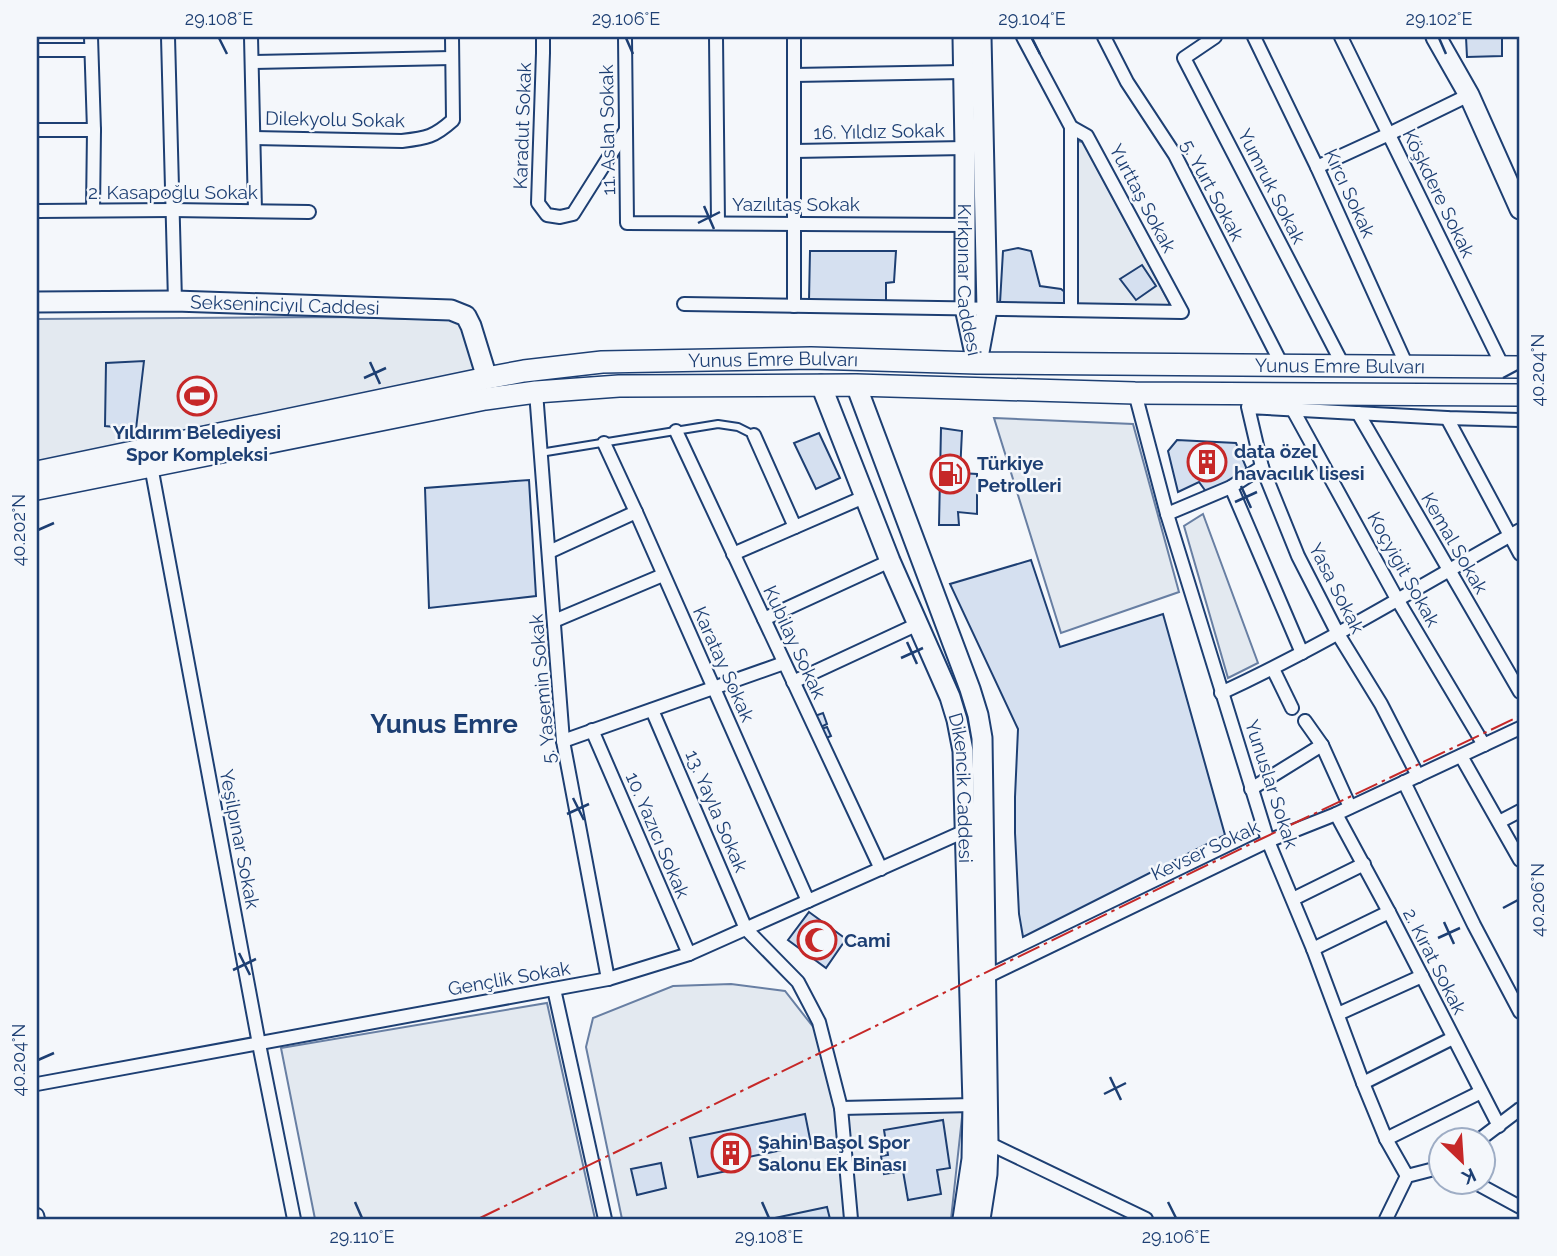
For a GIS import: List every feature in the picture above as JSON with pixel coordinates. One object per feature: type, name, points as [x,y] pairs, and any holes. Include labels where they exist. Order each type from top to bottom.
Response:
[{"type":"main road","name":"Kırkpınar Caddesi","points":[[962,37],[965,309],[977,363]]},
{"type":"main road","name":"Kırkpınar Caddesi","points":[[977,363],[986,309],[981,37]]},
{"type":"main road","points":[[1436,37],[1469,95],[1520,209]]},
{"type":"main road","name":"Sekseninciyıl Caddesi","points":[[37,302],[175,301],[451,310],[466,316],[487,378]]},
{"type":"main road","name":"Yunus Emre Bulvarı","points":[[37,472],[487,378],[601,362],[824,358],[977,363],[1511,367]]},
{"type":"main road","points":[[976,387],[977,363]]},
{"type":"main road","name":"Yunus Emre Bulvarı","points":[[37,489],[485,399],[619,386],[856,384],[1135,393],[1520,395]]},
{"type":"main road","name":"Dikencik Caddesi","points":[[856,384],[978,715],[982,749],[988,1143],[987,1174],[980,1219]]},
{"type":"main road","name":"Dikencik Caddesi","points":[[821,385],[890,561],[950,697],[963,751],[973,1105],[972,1159],[963,1219]]},
{"type":"street","points":[[168,37],[175,301]]},
{"type":"street","points":[[251,37],[255,211]]},
{"type":"street","points":[[252,62],[452,58],[452,37]]},
{"type":"street","name":"Karadut Sokak","points":[[542,37],[544,53],[538,203],[547,215],[560,217],[573,214],[626,130]]},
{"type":"street","name":"11. Aslan Sokak","points":[[625,37],[627,223]]},
{"type":"street","points":[[716,37],[718,223]]},
{"type":"street","points":[[794,37],[794,306]]},
{"type":"street","name":"Yurttaş Sokak","points":[[1023,37],[1071,127],[1087,136],[1182,312],[1071,310]]},
{"type":"street","name":"5. Yurt Sokak","points":[[1104,37],[1127,82],[1175,155],[1282,365]]},
{"type":"street","name":"Yumruk Sokak","points":[[1215,37],[1184,58],[1343,365]]},
{"type":"street","name":"Kırcı Sokak","points":[[1254,37],[1317,167],[1407,366]]},
{"type":"street","name":"Köşkdere Sokak","points":[[1341,37],[1511,367]]},
{"type":"street","points":[[37,50],[91,43],[93,210]]},
{"type":"street","name":"Dilekyolu Sokak","points":[[254,138],[402,141],[424,138],[439,132],[453,120],[452,58]]},
{"type":"street","points":[[794,75],[963,72]]},
{"type":"street","points":[[1317,167],[1469,95]]},
{"type":"street","points":[[684,304],[1071,310],[1071,127]]},
{"type":"street","points":[[37,130],[94,130]]},
{"type":"street","name":"16. Yıldız Sokak","points":[[794,151],[965,148]]},
{"type":"street","name":"2. Kasapoğlu Sokak","points":[[37,211],[172,209],[309,212]]},
{"type":"street","name":"Yazılıtaş Sokak","points":[[627,223],[965,225]]},
{"type":"street","name":"5. Yasemin Sokak","points":[[536,392],[563,741],[608,979]]},
{"type":"street","name":"Yunuslar Sokak","points":[[1135,393],[1167,514],[1268,841],[1386,1139],[1407,1176]]},
{"type":"street","name":"Yasa Sokak","points":[[1293,410],[1248,408],[1262,467],[1298,556],[1338,634],[1381,704],[1418,776]]},
{"type":"street","points":[[1293,410],[1518,422]]},
{"type":"street","name":"Koçyigit Sokak","points":[[1293,410],[1397,599],[1484,745]]},
{"type":"street","name":"Kemal Sokak","points":[[1358,413],[1520,692]]},
{"type":"street","points":[[1447,418],[1515,533],[1520,554]]},
{"type":"street","name":"Kubilay Sokak","points":[[676,431],[881,869]]},
{"type":"street","points":[[754,435],[795,527]]},
{"type":"street","name":"Karatay Sokak","points":[[604,443],[807,901]]},
{"type":"street","name":"Yeşilpınar Sokak","points":[[151,466],[294,1219]]},
{"type":"street","points":[[1167,514],[1231,487],[1262,467]]},
{"type":"street","points":[[1231,487],[1302,653]]},
{"type":"street","points":[[733,554],[864,497]]},
{"type":"street","points":[[549,552],[636,512]]},
{"type":"street","points":[[1222,692],[1273,669],[1338,634],[1515,533]]},
{"type":"street","points":[[764,619],[890,561]]},
{"type":"street","points":[[554,621],[663,575]]},
{"type":"street","points":[[793,682],[918,624]]},
{"type":"street","points":[[563,741],[784,663]]},
{"type":"street","points":[[1273,669],[1292,708]]},
{"type":"street","name":"13. Yayla Sokak","points":[[652,710],[746,929]]},
{"type":"street","points":[[1305,722],[1322,746],[1350,807]]},
{"type":"street","name":"Kevser Sokak","points":[[986,977],[1268,841],[1336,814],[1520,728]]},
{"type":"street","name":"10. Yazıcı Sokak","points":[[592,730],[689,954]]},
{"type":"street","points":[[1251,789],[1322,746]]},
{"type":"street","points":[[1461,755],[1520,860]]},
{"type":"street","points":[[1404,782],[1520,1012]]},
{"type":"street","points":[[1499,822],[1520,811]]},
{"type":"street","name":"2. Kırat Sokak","points":[[1336,814],[1499,1126]]},
{"type":"street","name":"Gençlik Sokak","points":[[37,1084],[608,979],[689,954],[965,831]]},
{"type":"street","points":[[1293,899],[1363,864]]},
{"type":"street","points":[[1313,949],[1389,912]]},
{"type":"street","points":[[746,929],[798,982],[819,1022],[841,1108],[851,1219]]},
{"type":"street","points":[[1338,1014],[1422,976]]},
{"type":"street","points":[[554,989],[605,1219]]},
{"type":"street","points":[[1363,1083],[1453,1038]]},
{"type":"street","points":[[1386,1139],[1481,1092]]},
{"type":"street","points":[[841,1108],[973,1105]]},
{"type":"street","points":[[1499,1126],[1520,1109]]},
{"type":"street","points":[[988,1143],[1146,1219]]},
{"type":"street","points":[[1387,1219],[1407,1176],[1428,1170]]},
{"type":"street","points":[[1498,1195],[1520,1207]]},
{"type":"lane","points":[[540,453],[718,425],[738,427],[754,435]]},
{"type":"shaded area","points":[[1076,141],[1083,142],[1171,306],[1076,305]]},
{"type":"shaded area","name":"Yıldırım Belediyesi Spor Kompleksi","points":[[337,317],[461,320],[479,371],[37,462],[37,319]]},
{"type":"shaded area","points":[[994,418],[1133,424],[1179,592],[1061,633]]},
{"type":"shaded area","points":[[1203,514],[1258,663],[1228,678],[1184,526]]},
{"type":"shaded area","points":[[731,984],[785,991],[814,1028],[847,1110],[963,1108],[951,1219],[622,1219],[586,1047],[593,1018],[673,986]]},
{"type":"shaded area","points":[[547,1003],[595,1219],[315,1219],[281,1048]]},
{"type":"building","points":[[1466,37],[1502,37],[1502,56],[1467,57]]},
{"type":"building","points":[[1018,248],[1031,251],[1040,286],[1061,289],[1071,297],[1064,304],[1000,303],[1003,251]]},
{"type":"building","points":[[810,251],[896,251],[894,282],[886,283],[886,301],[809,301]]},
{"type":"building","points":[[1142,265],[1156,286],[1136,300],[1120,279]]},
{"type":"building","points":[[144,361],[136,429],[105,426],[106,363]]},
{"type":"building","points":[[941,428],[962,431],[960,473],[977,474],[977,514],[958,512],[959,525],[939,525]]},
{"type":"building","points":[[819,433],[840,478],[816,489],[794,443]]},
{"type":"building","name":"data özel havacılık lisesi","points":[[1177,440],[1236,443],[1248,472],[1207,493],[1199,482],[1178,492],[1168,451]]},
{"type":"building","points":[[529,480],[536,596],[429,608],[425,488]]},
{"type":"building","points":[[1031,560],[1060,647],[1163,614],[1225,835],[1023,937],[1019,914],[1015,833],[1018,729],[950,584]]},
{"type":"building","points":[[823,713],[827,724],[817,729],[812,717]]},
{"type":"building","points":[[827,727],[831,736],[822,740],[818,730]]},
{"type":"building","name":"Cami","points":[[809,912],[846,939],[826,968],[788,940]]},
{"type":"building","name":"Şahin Başol Spor Salonu Ek Binası","points":[[805,1114],[811,1144],[725,1162],[727,1171],[698,1177],[690,1138]]},
{"type":"building","points":[[943,1120],[950,1168],[937,1170],[941,1194],[908,1200],[903,1171],[884,1174],[881,1156],[888,1155],[884,1130]]},
{"type":"building","points":[[661,1163],[666,1188],[637,1195],[631,1169]]},
{"type":"building","points":[[827,1207],[830,1219],[770,1219]]},
{"type":"power","points":[[478,1219],[1520,716]]},
{"type":"place","name":"Yıldırım Belediyesi Spor Kompleksi","points":[[197,396]]},
{"type":"place","name":"data özel havacılık lisesi","points":[[1207,462]]},
{"type":"place","name":"Türkiye Petrolleri","points":[[950,474]]},
{"type":"place","name":"Cami","points":[[817,940]]},
{"type":"place","name":"Şahin Başol Spor Salonu Ek Binası","points":[[731,1153]]},
{"type":"district","name":"Yunus Emre","points":[[444,724]]}]
